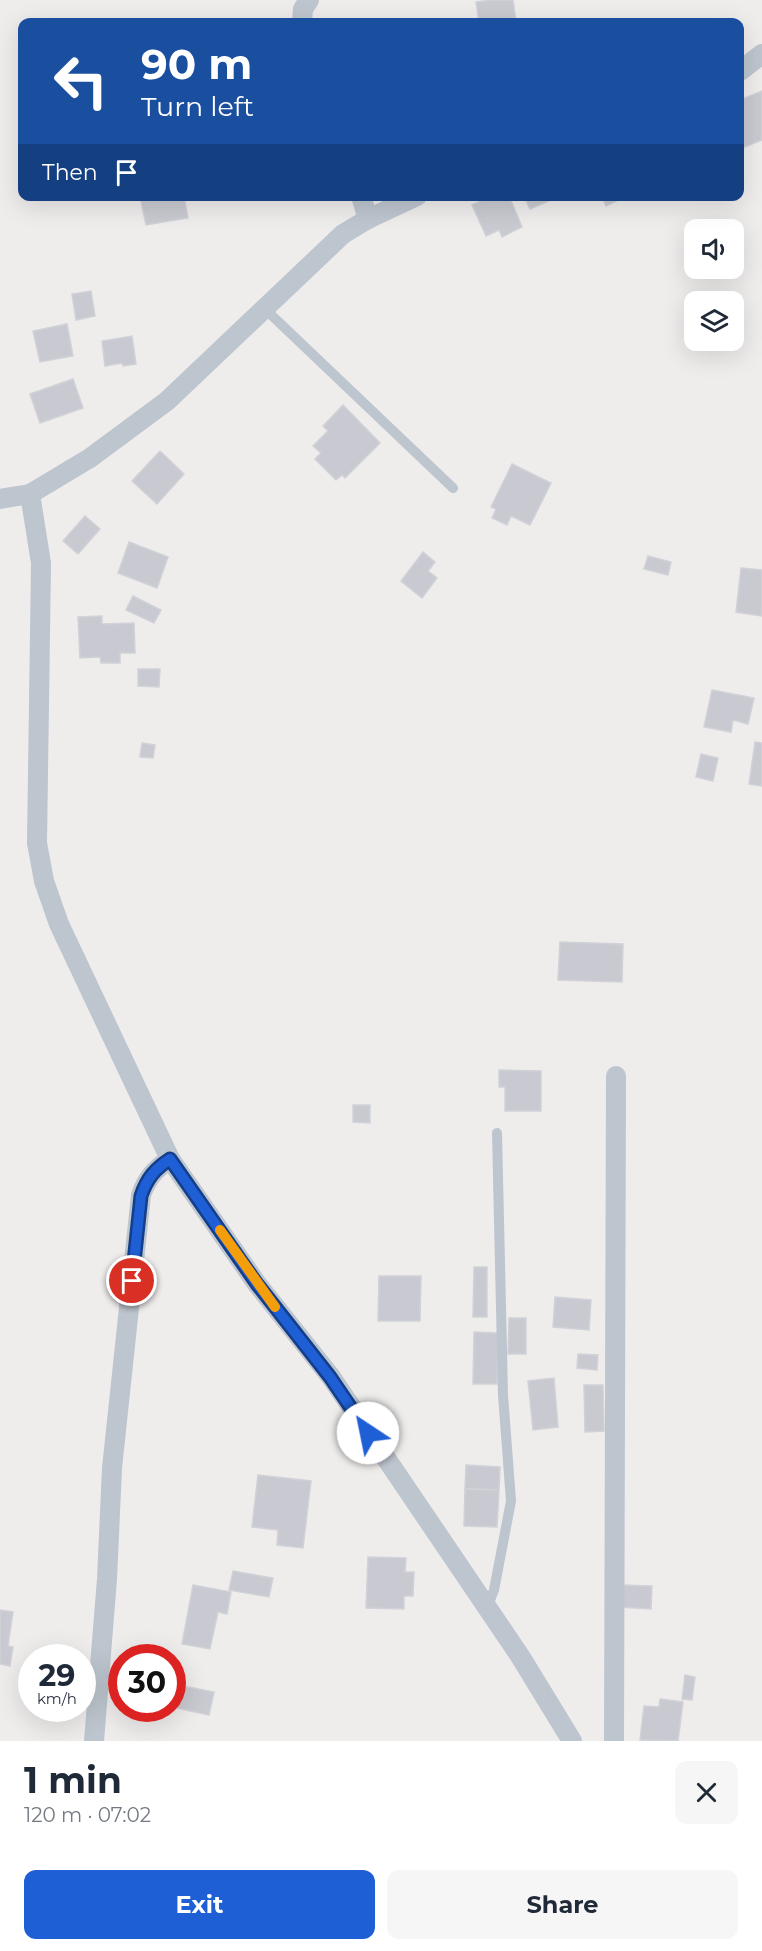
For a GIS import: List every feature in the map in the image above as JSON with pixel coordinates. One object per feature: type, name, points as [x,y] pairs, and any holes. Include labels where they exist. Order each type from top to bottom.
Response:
[{"type":"street","points":[[302,18],[303,9],[309,0]]},
{"type":"street","points":[[744,68],[762,54]]},
{"type":"street","points":[[362,201],[368,219]]},
{"type":"street","points":[[0,499],[30,494],[90,458],[167,401],[343,234],[406,201]]},
{"type":"street","points":[[30,494],[41,563],[37,843],[44,881],[59,924],[170,1159],[257,1284],[330,1377],[520,1656],[572,1741]]},
{"type":"street","points":[[614,1741],[616,1076]]},
{"type":"street","points":[[94,1741],[107,1579],[112,1468],[141,1196],[145,1182],[154,1170],[170,1159]]},
{"type":"lane","points":[[265,309],[453,488]]},
{"type":"lane","points":[[487,1608],[494,1590],[511,1501],[503,1395],[497,1133]]},
{"type":"building","points":[[513,0],[515,18],[478,18],[476,2]]},
{"type":"building","points":[[762,91],[762,140],[744,147],[744,98]]},
{"type":"building","points":[[141,201],[185,201],[188,218],[146,225]]},
{"type":"building","points":[[481,201],[511,201],[522,227],[502,237],[499,230],[486,236],[472,205]]},
{"type":"building","points":[[526,201],[548,201],[530,209]]},
{"type":"building","points":[[604,201],[616,201],[606,206]]},
{"type":"building","points":[[91,291],[95,316],[76,320],[72,294]]},
{"type":"building","points":[[67,324],[73,356],[40,362],[33,331]]},
{"type":"building","points":[[132,336],[136,364],[123,366],[122,363],[105,366],[102,341]]},
{"type":"building","points":[[73,379],[83,408],[40,423],[30,394]]},
{"type":"building","points":[[343,405],[380,443],[345,478],[342,475],[336,480],[315,459],[321,453],[313,446],[328,431],[323,426]]},
{"type":"building","points":[[160,451],[184,474],[157,504],[132,481]]},
{"type":"building","points":[[512,464],[551,483],[530,525],[511,516],[507,525],[492,518],[496,509],[491,507]]},
{"type":"building","points":[[85,516],[100,529],[78,554],[63,541]]},
{"type":"building","points":[[129,542],[168,557],[157,588],[118,573]]},
{"type":"building","points":[[423,552],[435,562],[428,571],[437,578],[422,598],[401,581]]},
{"type":"building","points":[[648,556],[671,562],[668,575],[644,569]]},
{"type":"building","points":[[741,568],[762,570],[762,616],[736,612]]},
{"type":"building","points":[[133,596],[161,610],[154,623],[126,610]]},
{"type":"building","points":[[102,616],[102,624],[134,623],[135,653],[120,653],[120,663],[101,663],[100,657],[80,658],[78,617]]},
{"type":"building","points":[[138,669],[160,669],[159,687],[138,686]]},
{"type":"building","points":[[712,690],[754,698],[748,724],[733,720],[731,732],[704,727]]},
{"type":"building","points":[[755,742],[762,743],[762,786],[749,784]]},
{"type":"building","points":[[142,743],[155,745],[153,758],[140,757]]},
{"type":"building","points":[[701,754],[718,758],[713,781],[696,777]]},
{"type":"building","points":[[560,942],[623,944],[622,982],[558,980]]},
{"type":"building","points":[[499,1070],[541,1071],[541,1111],[505,1111],[505,1087],[499,1087]]},
{"type":"building","points":[[353,1105],[370,1105],[370,1123],[353,1122]]},
{"type":"building","points":[[474,1267],[487,1267],[487,1317],[473,1317]]},
{"type":"building","points":[[379,1276],[421,1276],[420,1321],[378,1321]]},
{"type":"building","points":[[555,1297],[591,1300],[589,1330],[553,1327]]},
{"type":"building","points":[[509,1318],[526,1318],[526,1354],[508,1354]]},
{"type":"building","points":[[474,1332],[498,1333],[497,1384],[473,1384]]},
{"type":"building","points":[[578,1354],[598,1355],[597,1370],[577,1368]]},
{"type":"building","points":[[554,1378],[558,1427],[533,1430],[528,1381]]},
{"type":"building","points":[[584,1385],[603,1385],[604,1431],[585,1432]]},
{"type":"building","points":[[466,1465],[500,1467],[499,1490],[465,1489]]},
{"type":"building","points":[[258,1475],[311,1481],[303,1548],[277,1545],[278,1530],[252,1527]]},
{"type":"building","points":[[465,1489],[499,1490],[497,1527],[464,1526]]},
{"type":"building","points":[[368,1557],[406,1558],[405,1572],[414,1572],[413,1596],[404,1596],[404,1609],[366,1608]]},
{"type":"building","points":[[233,1571],[273,1578],[269,1597],[229,1590]]},
{"type":"building","points":[[193,1585],[231,1592],[227,1614],[218,1612],[210,1649],[182,1644]]},
{"type":"building","points":[[620,1585],[652,1586],[651,1609],[619,1607]]},
{"type":"building","points":[[0,1610],[13,1612],[8,1646],[13,1647],[10,1666],[0,1664]]},
{"type":"building","points":[[685,1675],[695,1677],[692,1700],[682,1699]]},
{"type":"building","points":[[186,1687],[214,1692],[209,1715],[186,1710]]},
{"type":"building","points":[[660,1699],[683,1702],[678,1741],[640,1740],[644,1706],[659,1707]]},
{"type":"slow traffic","points":[[220,1230],[275,1307]]},
{"type":"route","points":[[132,1281],[141,1196],[145,1182],[154,1170],[170,1159],[257,1284],[330,1377],[368,1433]]}]
